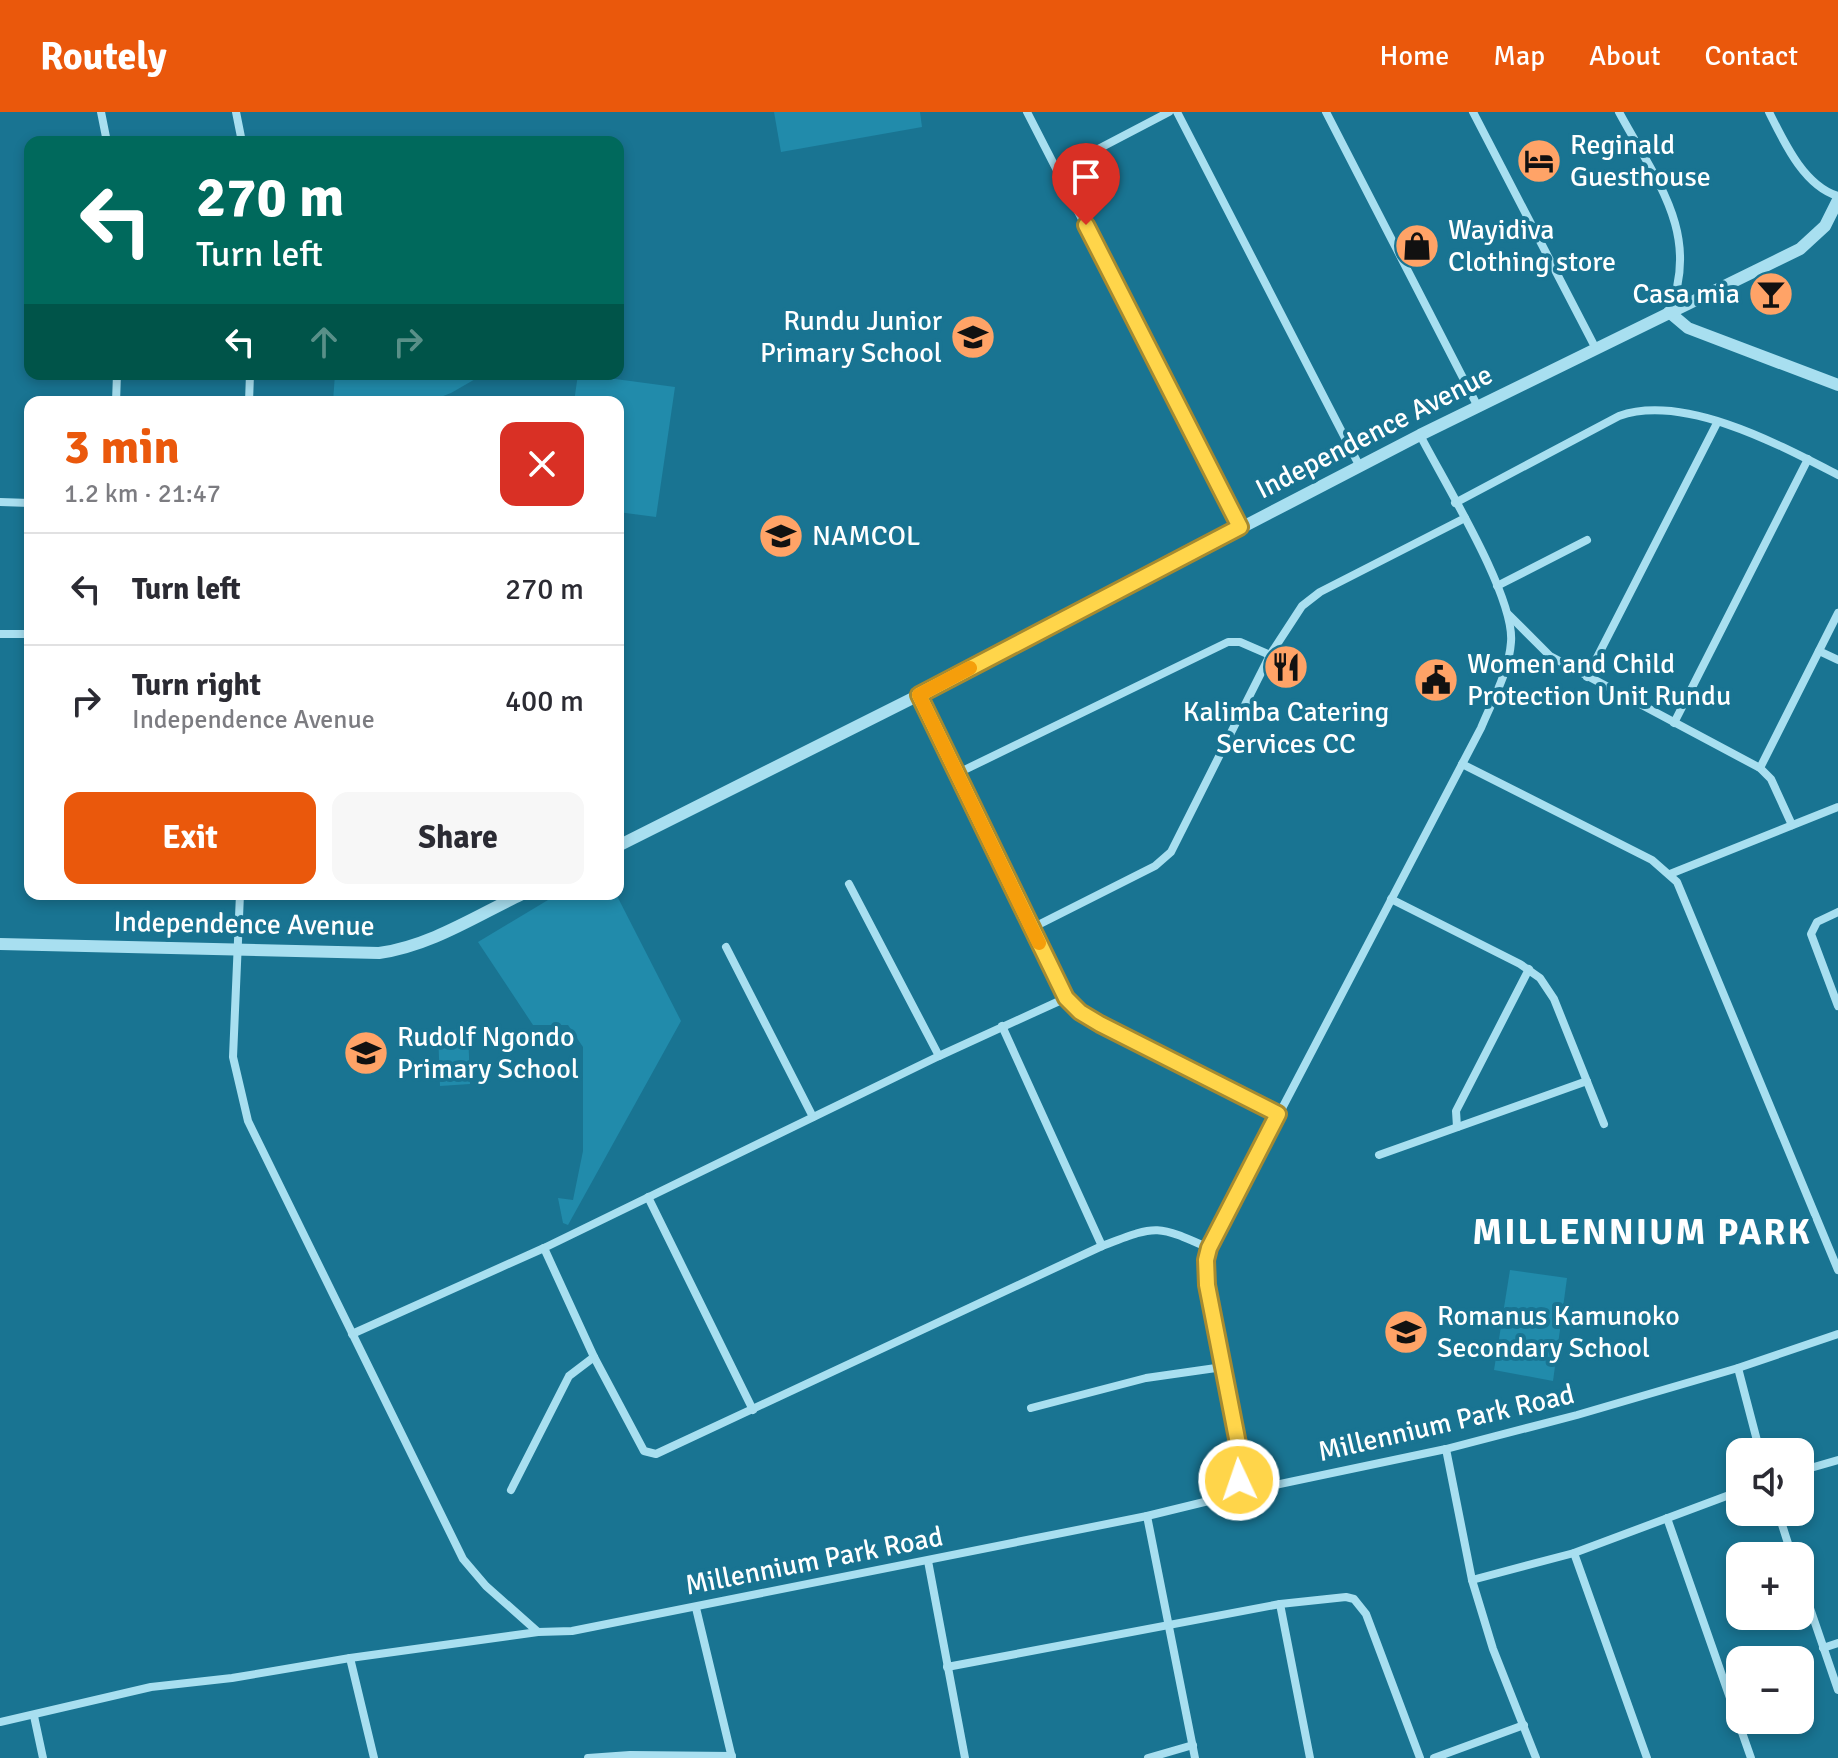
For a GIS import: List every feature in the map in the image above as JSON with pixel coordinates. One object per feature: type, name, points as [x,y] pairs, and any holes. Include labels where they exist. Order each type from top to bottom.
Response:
[{"type":"street","points":[[101,112],[106,136]]},
{"type":"street","points":[[236,112],[241,136]]},
{"type":"street","points":[[1027,112],[1240,527]]},
{"type":"street","points":[[1058,170],[1169,112]]},
{"type":"street","points":[[1177,112],[1360,467]]},
{"type":"street","points":[[1326,112],[1478,407]]},
{"type":"street","points":[[1473,112],[1595,347]]},
{"type":"street","points":[[1619,112],[1676,223],[1681,276],[1669,312],[1688,328],[1838,385]]},
{"type":"street","points":[[1769,112],[1808,175],[1824,191],[1838,198]]},
{"type":"street","name":"Independence Avenue","points":[[624,843],[919,695],[1420,435],[1800,249],[1825,226],[1838,198]]},
{"type":"street","points":[[1455,503],[1632,412],[1660,409],[1746,431],[1838,475]]},
{"type":"street","points":[[1587,677],[1717,423]]},
{"type":"street","points":[[1233,1497],[1241,1473],[1241,1459],[1207,1285],[1209,1248],[1481,728],[1506,665],[1512,640],[1509,615],[1497,586],[1420,435]]},
{"type":"street","points":[[1674,723],[1808,459]]},
{"type":"street","points":[[0,502],[24,503]]},
{"type":"street","points":[[1032,928],[1164,860],[1180,838],[1270,655],[1296,614],[1312,597],[1465,518]]},
{"type":"street","points":[[1497,586],[1587,540]]},
{"type":"street","points":[[1760,768],[1838,613]]},
{"type":"street","points":[[1509,615],[1550,656],[1760,768],[1771,779],[1792,825]]},
{"type":"street","points":[[0,634],[24,634]]},
{"type":"street","points":[[956,774],[1228,642],[1240,642],[1270,655]]},
{"type":"street","points":[[1819,651],[1838,660]]},
{"type":"street","points":[[919,695],[1066,998],[1080,1012],[1100,1024],[1278,1114]]},
{"type":"street","points":[[1462,764],[1652,860],[1670,874],[1682,891],[1838,1270]]},
{"type":"street","points":[[1670,874],[1838,807]]},
{"type":"street","points":[[849,884],[939,1056]]},
{"type":"street","points":[[1391,899],[1529,969],[1540,978],[1554,999],[1604,1124]]},
{"type":"street","points":[[240,900],[233,1057],[248,1121],[463,1559],[486,1586],[538,1632]]},
{"type":"street","name":"Independence Avenue","points":[[0,944],[239,951],[393,951],[433,938],[510,900]]},
{"type":"street","points":[[1838,912],[1817,922],[1811,934],[1838,1006]]},
{"type":"street","points":[[726,947],[813,1117]]},
{"type":"street","points":[[1457,1127],[1456,1111],[1529,969]]},
{"type":"street","points":[[352,1334],[544,1248],[939,1056],[1066,998]]},
{"type":"street","points":[[1002,1026],[1102,1246]]},
{"type":"street","points":[[1379,1155],[1587,1081]]},
{"type":"street","points":[[648,1197],[753,1410]]},
{"type":"street","points":[[544,1248],[594,1357],[644,1451],[650,1454],[662,1453],[1102,1246],[1155,1229],[1171,1231],[1209,1248]]},
{"type":"street","name":"Millennium Park Road","points":[[0,1722],[151,1687],[232,1678],[538,1632],[572,1631],[1147,1516],[1446,1449],[1577,1415],[1738,1368],[1838,1334]]},
{"type":"street","points":[[511,1490],[569,1376],[594,1357]]},
{"type":"street","points":[[1031,1408],[1146,1378],[1223,1367]]},
{"type":"street","points":[[1738,1368],[1756,1438]]},
{"type":"street","points":[[1446,1449],[1472,1580],[1493,1649],[1536,1758]]},
{"type":"street","points":[[1814,1467],[1838,1460]]},
{"type":"street","points":[[1472,1580],[1574,1553],[1726,1496]]},
{"type":"street","points":[[1147,1516],[1195,1758]]},
{"type":"street","points":[[1667,1518],[1751,1758]]},
{"type":"street","points":[[1574,1553],[1647,1758]]},
{"type":"street","points":[[928,1561],[965,1758]]},
{"type":"street","points":[[947,1667],[1280,1604],[1346,1597],[1361,1606],[1420,1758]]},
{"type":"street","points":[[1280,1604],[1310,1758]]},
{"type":"street","points":[[588,1758],[630,1755],[732,1757],[696,1608]]},
{"type":"street","points":[[1814,1621],[1838,1690]]},
{"type":"street","points":[[1823,1648],[1838,1643]]},
{"type":"street","points":[[350,1658],[374,1758]]},
{"type":"street","points":[[34,1716],[43,1758]]},
{"type":"street","points":[[1434,1758],[1524,1725]]},
{"type":"street","points":[[1148,1758],[1193,1745]]},
{"type":"shaded area","points":[[774,112],[920,112],[922,127],[781,152]]},
{"type":"shaded area","points":[[335,380],[474,380],[443,396],[333,396]]},
{"type":"shaded area","points":[[577,380],[623,380],[675,387],[656,517],[624,513],[624,396],[575,396]]},
{"type":"shaded area","points":[[548,900],[619,900],[681,1021],[568,1225],[563,1223],[558,1198],[573,1200],[583,1151],[583,1047],[568,1025],[533,1025],[478,942]]},
{"type":"shaded area","points":[[468,1029],[470,1084],[440,1086],[438,1030]]},
{"type":"shaded area","points":[[1510,1270],[1567,1278],[1553,1381],[1494,1370]]},
{"type":"slow traffic","points":[[970,668],[919,695],[1039,943]]},
{"type":"place","name":"Reginald Guesthouse","points":[[1539,161]]},
{"type":"place","name":"Wayidiva Clothing store","points":[[1417,246]]},
{"type":"place","name":"Casa mia","points":[[1771,294]]},
{"type":"place","name":"Rundu Junior Primary School","points":[[973,337]]},
{"type":"place","name":"NAMCOL","points":[[781,536]]},
{"type":"place","name":"Kalimba Catering Services CC","points":[[1286,667]]},
{"type":"place","name":"Women and Child Protection Unit Rundu","points":[[1436,680]]},
{"type":"place","name":"Rudolf Ngondo Primary School","points":[[366,1053]]},
{"type":"place","name":"Romanus Kamunoko Secondary School","points":[[1406,1332]]},
{"type":"district","name":"MILLENNIUM PARK","points":[[1642,1232]]},
{"type":"route","points":[[1086,225],[1240,527],[919,695],[1066,998],[1080,1012],[1100,1024],[1278,1114],[1214,1237],[1206,1260],[1207,1285],[1241,1459],[1239,1480]]}]
